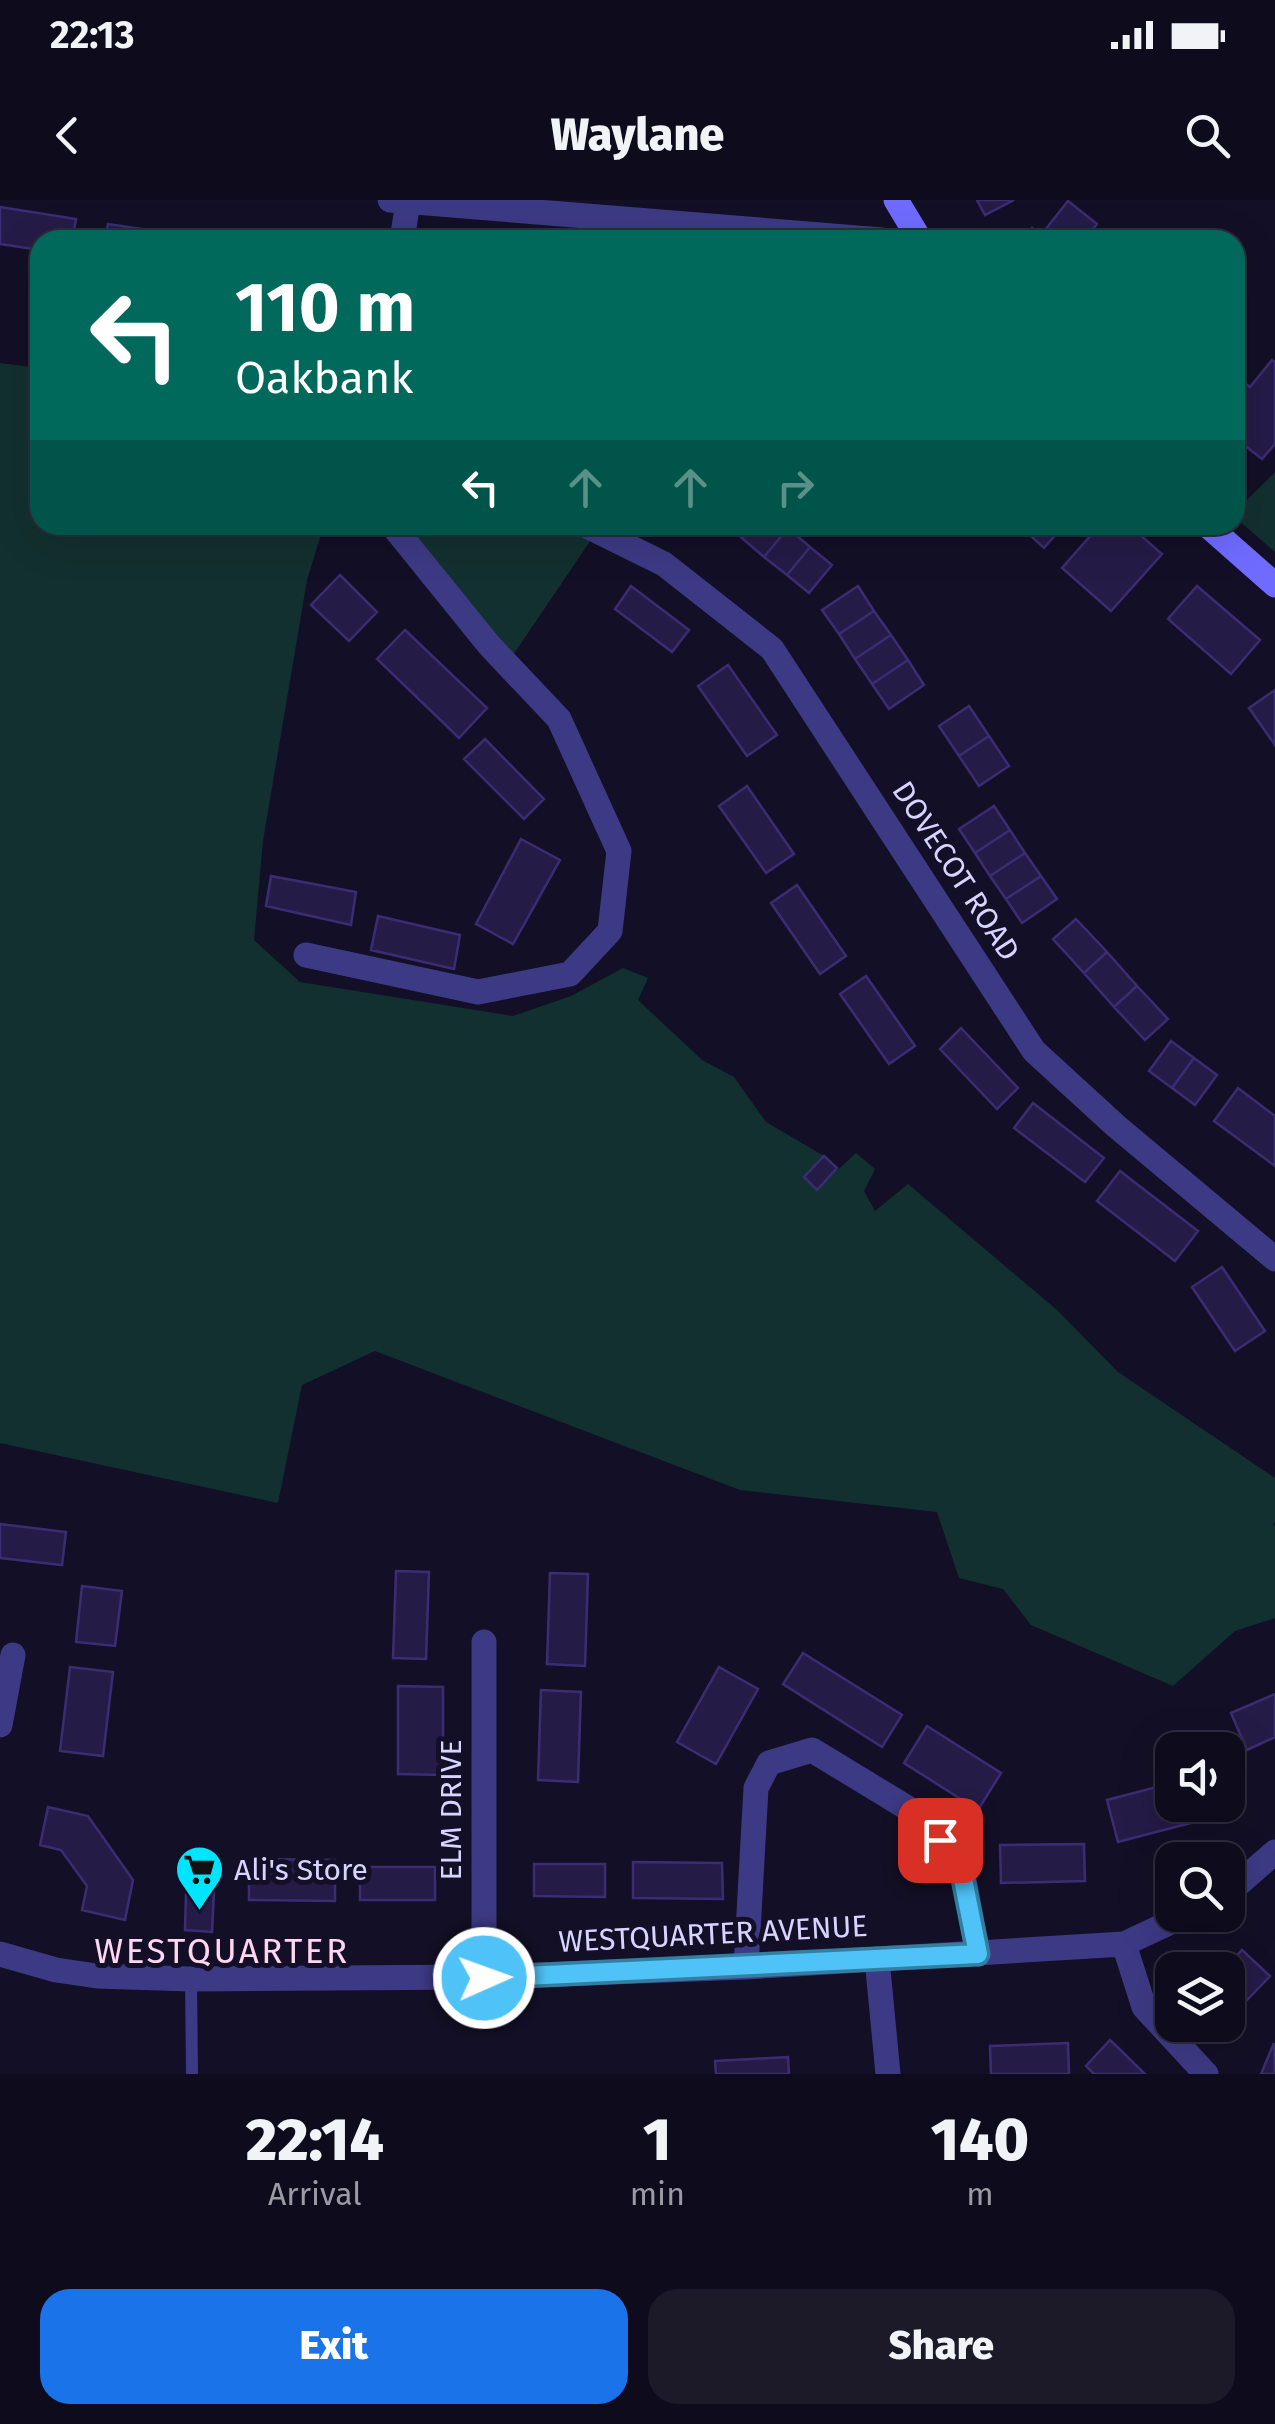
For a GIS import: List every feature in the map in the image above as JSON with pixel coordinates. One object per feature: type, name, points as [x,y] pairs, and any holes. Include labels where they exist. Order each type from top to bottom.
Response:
[{"type":"main road","points":[[896,200],[907,230]]},
{"type":"main road","points":[[1218,535],[1275,585]]},
{"type":"street","points":[[401,230],[399,201],[758,230]]},
{"type":"street","points":[[306,956],[478,992],[570,974],[610,931],[619,851],[559,719],[488,645],[400,535]]},
{"type":"street","name":"DOVECOT ROAD","points":[[605,535],[664,564],[772,649],[1034,1051],[1116,1126],[1275,1259]]},
{"type":"street","name":"ELM DRIVE","points":[[484,1642],[484,1978]]},
{"type":"street","points":[[0,1725],[12,1655]]},
{"type":"street","points":[[746,1967],[756,1788],[769,1763],[812,1750],[919,1815],[960,1864],[978,1954]]},
{"type":"street","points":[[1245,1878],[1275,1852]]},
{"type":"street","name":"WESTQUARTER AVENUE","points":[[0,1954],[56,1970],[97,1976],[484,1978],[1124,1944],[1155,1930]]},
{"type":"street","points":[[1124,1944],[1144,2007],[1206,2074]]},
{"type":"street","points":[[877,1959],[888,2074]]},
{"type":"lane","points":[[191,1979],[192,2074]]},
{"type":"green space","points":[[0,363],[30,367],[30,535],[321,535],[307,580],[263,841],[254,940],[300,982],[513,1016],[571,996],[623,968],[648,978],[638,1000],[702,1060],[734,1077],[766,1122],[824,1156],[817,1189],[856,1153],[875,1169],[864,1191],[875,1211],[908,1184],[1057,1310],[1118,1372],[1275,1478],[1275,1618],[1235,1631],[1173,1686],[1031,1625],[1003,1589],[959,1578],[937,1512],[740,1490],[375,1351],[302,1385],[278,1503],[0,1443]]},
{"type":"green space","points":[[1275,472],[1275,552],[1245,526],[1245,502]]},
{"type":"green space","points":[[400,535],[594,535],[507,664]]},
{"type":"building","points":[[977,200],[1014,200],[985,215]]},
{"type":"building","points":[[1068,201],[1097,224],[1092,230],[1045,230]]},
{"type":"building","points":[[0,207],[76,219],[74,230],[30,230],[30,248],[0,244]]},
{"type":"building","points":[[108,224],[148,230],[107,230]]},
{"type":"building","points":[[1272,360],[1275,362],[1275,444],[1262,459],[1245,446],[1245,383],[1250,387]]},
{"type":"building","points":[[745,535],[782,535],[764,557],[742,538]]},
{"type":"building","points":[[782,535],[796,535],[810,547],[787,575],[764,557]]},
{"type":"building","points":[[1030,535],[1055,535],[1044,548]]},
{"type":"building","points":[[1091,535],[1140,535],[1162,554],[1111,611],[1062,568]]},
{"type":"building","points":[[810,547],[832,565],[809,593],[787,575]]},
{"type":"building","points":[[340,575],[377,612],[349,641],[311,605]]},
{"type":"building","points":[[631,586],[689,630],[672,652],[615,609]]},
{"type":"building","points":[[858,586],[874,611],[839,634],[822,610]]},
{"type":"building","points":[[1197,586],[1260,640],[1231,674],[1168,619]]},
{"type":"building","points":[[874,611],[891,635],[855,659],[839,634]]},
{"type":"building","points":[[405,630],[487,708],[459,738],[377,659]]},
{"type":"building","points":[[891,635],[908,660],[872,684],[855,659]]},
{"type":"building","points":[[908,660],[924,685],[889,709],[872,684]]},
{"type":"building","points":[[728,665],[777,735],[747,756],[698,686]]},
{"type":"building","points":[[1275,690],[1275,745],[1249,708]]},
{"type":"building","points":[[969,706],[989,736],[959,756],[939,726]]},
{"type":"building","points":[[989,736],[1009,766],[979,786],[959,756]]},
{"type":"building","points":[[485,739],[544,799],[524,819],[464,759]]},
{"type":"building","points":[[747,786],[794,854],[766,873],[719,806]]},
{"type":"building","points":[[994,806],[1010,830],[975,853],[959,829]]},
{"type":"building","points":[[1010,830],[1025,853],[990,876],[975,853]]},
{"type":"building","points":[[521,839],[560,860],[513,944],[476,924]]},
{"type":"building","points":[[1025,853],[1041,876],[1006,899],[990,876]]},
{"type":"building","points":[[271,876],[356,892],[351,925],[266,906]]},
{"type":"building","points":[[1041,876],[1057,899],[1022,923],[1006,899]]},
{"type":"building","points":[[797,885],[846,956],[820,974],[771,903]]},
{"type":"building","points":[[378,916],[460,935],[454,969],[371,950]]},
{"type":"building","points":[[1076,919],[1107,952],[1084,973],[1053,939]]},
{"type":"building","points":[[1107,952],[1137,986],[1114,1007],[1084,973]]},
{"type":"building","points":[[866,976],[915,1046],[889,1064],[840,994]]},
{"type":"building","points":[[1137,986],[1168,1019],[1145,1040],[1114,1007]]},
{"type":"building","points":[[961,1028],[1018,1088],[997,1109],[940,1049]]},
{"type":"building","points":[[1171,1041],[1194,1058],[1172,1088],[1149,1071]]},
{"type":"building","points":[[1194,1058],[1217,1075],[1195,1105],[1172,1088]]},
{"type":"building","points":[[1238,1088],[1275,1116],[1275,1166],[1214,1121]]},
{"type":"building","points":[[1033,1103],[1104,1158],[1085,1182],[1014,1128]]},
{"type":"building","points":[[824,1156],[837,1168],[817,1190],[804,1177]]},
{"type":"building","points":[[1120,1171],[1198,1231],[1175,1261],[1097,1201]]},
{"type":"building","points":[[1222,1267],[1265,1331],[1235,1351],[1192,1287]]},
{"type":"building","points":[[0,1524],[66,1532],[62,1565],[0,1558]]},
{"type":"building","points":[[396,1571],[429,1572],[426,1659],[393,1658]]},
{"type":"building","points":[[550,1573],[588,1574],[585,1666],[547,1664]]},
{"type":"building","points":[[82,1586],[122,1591],[115,1646],[76,1642]]},
{"type":"building","points":[[803,1653],[902,1715],[882,1747],[783,1684]]},
{"type":"building","points":[[70,1667],[113,1672],[103,1756],[60,1751]]},
{"type":"building","points":[[719,1667],[758,1689],[716,1764],[677,1742]]},
{"type":"building","points":[[398,1686],[443,1687],[443,1775],[398,1774]]},
{"type":"building","points":[[541,1690],[581,1692],[578,1782],[538,1780]]},
{"type":"building","points":[[1275,1694],[1275,1737],[1247,1750],[1245,1732],[1239,1732],[1231,1713]]},
{"type":"building","points":[[927,1726],[1001,1773],[978,1810],[904,1763]]},
{"type":"building","points":[[1155,1787],[1155,1822],[1194,1822],[1118,1842],[1107,1800]]},
{"type":"building","points":[[48,1807],[88,1816],[133,1880],[125,1920],[82,1910],[87,1886],[61,1850],[40,1845]]},
{"type":"building","points":[[1084,1844],[1085,1881],[1001,1883],[1000,1845]]},
{"type":"building","points":[[249,1859],[335,1860],[335,1901],[249,1900]]},
{"type":"building","points":[[633,1862],[722,1863],[723,1899],[633,1898]]},
{"type":"building","points":[[534,1864],[605,1864],[605,1897],[534,1896]]},
{"type":"building","points":[[360,1867],[435,1867],[435,1900],[360,1900]]},
{"type":"building","name":"Ali's Store","points":[[193,1871],[215,1873],[212,1932],[185,1930],[186,1894],[192,1894]]},
{"type":"building","points":[[1245,1953],[1270,1976],[1245,2002]]},
{"type":"building","points":[[1110,2040],[1145,2074],[1094,2074],[1086,2066]]},
{"type":"building","points":[[1068,2043],[1069,2074],[991,2074],[990,2046]]},
{"type":"building","points":[[1274,2043],[1275,2074],[1261,2074]]},
{"type":"building","points":[[788,2057],[789,2074],[716,2074],[715,2061]]},
{"type":"place","name":"Ali's Store","points":[[199,1912]]},
{"type":"district","name":"WESTQUARTER","points":[[222,1951]]},
{"type":"route","points":[[484,1978],[978,1954],[960,1864],[940,1840]]}]
